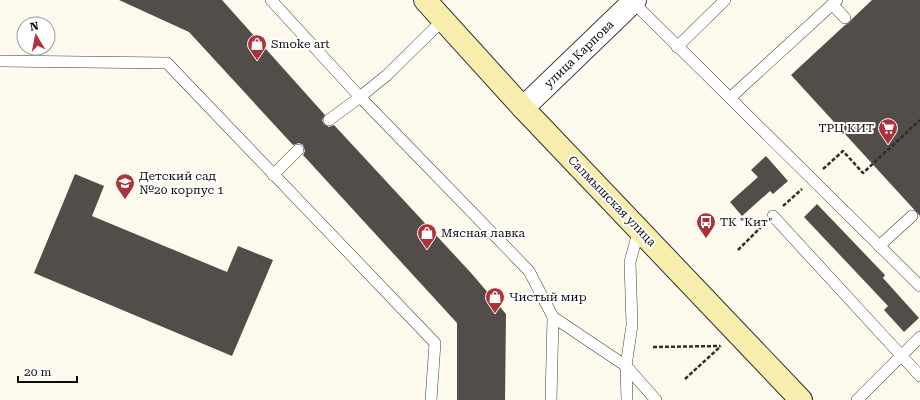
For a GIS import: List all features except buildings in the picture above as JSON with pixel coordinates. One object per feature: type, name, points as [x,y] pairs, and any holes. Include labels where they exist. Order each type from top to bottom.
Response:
[{"type":"main road","name":"Салмышская улица","points":[[425,0],[523,108],[639,228],[801,400]]},
{"type":"street","name":"улица Карпова","points":[[523,108],[634,1]]},
{"type":"lane","points":[[271,0],[360,96],[528,271],[553,317],[626,366],[656,400]]},
{"type":"lane","points":[[677,47],[725,0]]},
{"type":"lane","points":[[634,1],[677,47],[920,286]]},
{"type":"lane","points":[[730,98],[834,2],[845,18]]},
{"type":"lane","points":[[329,120],[387,75],[444,20]]},
{"type":"lane","points":[[0,60],[167,63],[435,343],[431,400]]},
{"type":"lane","points":[[273,175],[298,150]]},
{"type":"lane","points":[[773,216],[920,376]]},
{"type":"lane","points":[[879,246],[912,216]]},
{"type":"lane","points":[[627,400],[626,366],[632,325],[630,262],[639,228]]},
{"type":"lane","points":[[551,400],[553,317]]},
{"type":"lane","points":[[857,400],[920,337]]},
{"type":"path","points":[[871,166],[920,120]]},
{"type":"path","points":[[738,250],[757,231]]},
{"type":"path","points":[[653,347],[722,346],[685,379]]},
{"type":"place","name":"Smoke art","points":[[257,61]]},
{"type":"place","name":"ТРЦ КИТ","points":[[888,145]]},
{"type":"place","name":"Детский сад №20 корпус 1","points":[[125,200]]},
{"type":"place","name":"ТК \"Кит\"","points":[[706,239]]},
{"type":"place","name":"Мясная лавка","points":[[427,250]]},
{"type":"place","name":"Чистый мир","points":[[495,314]]}]
